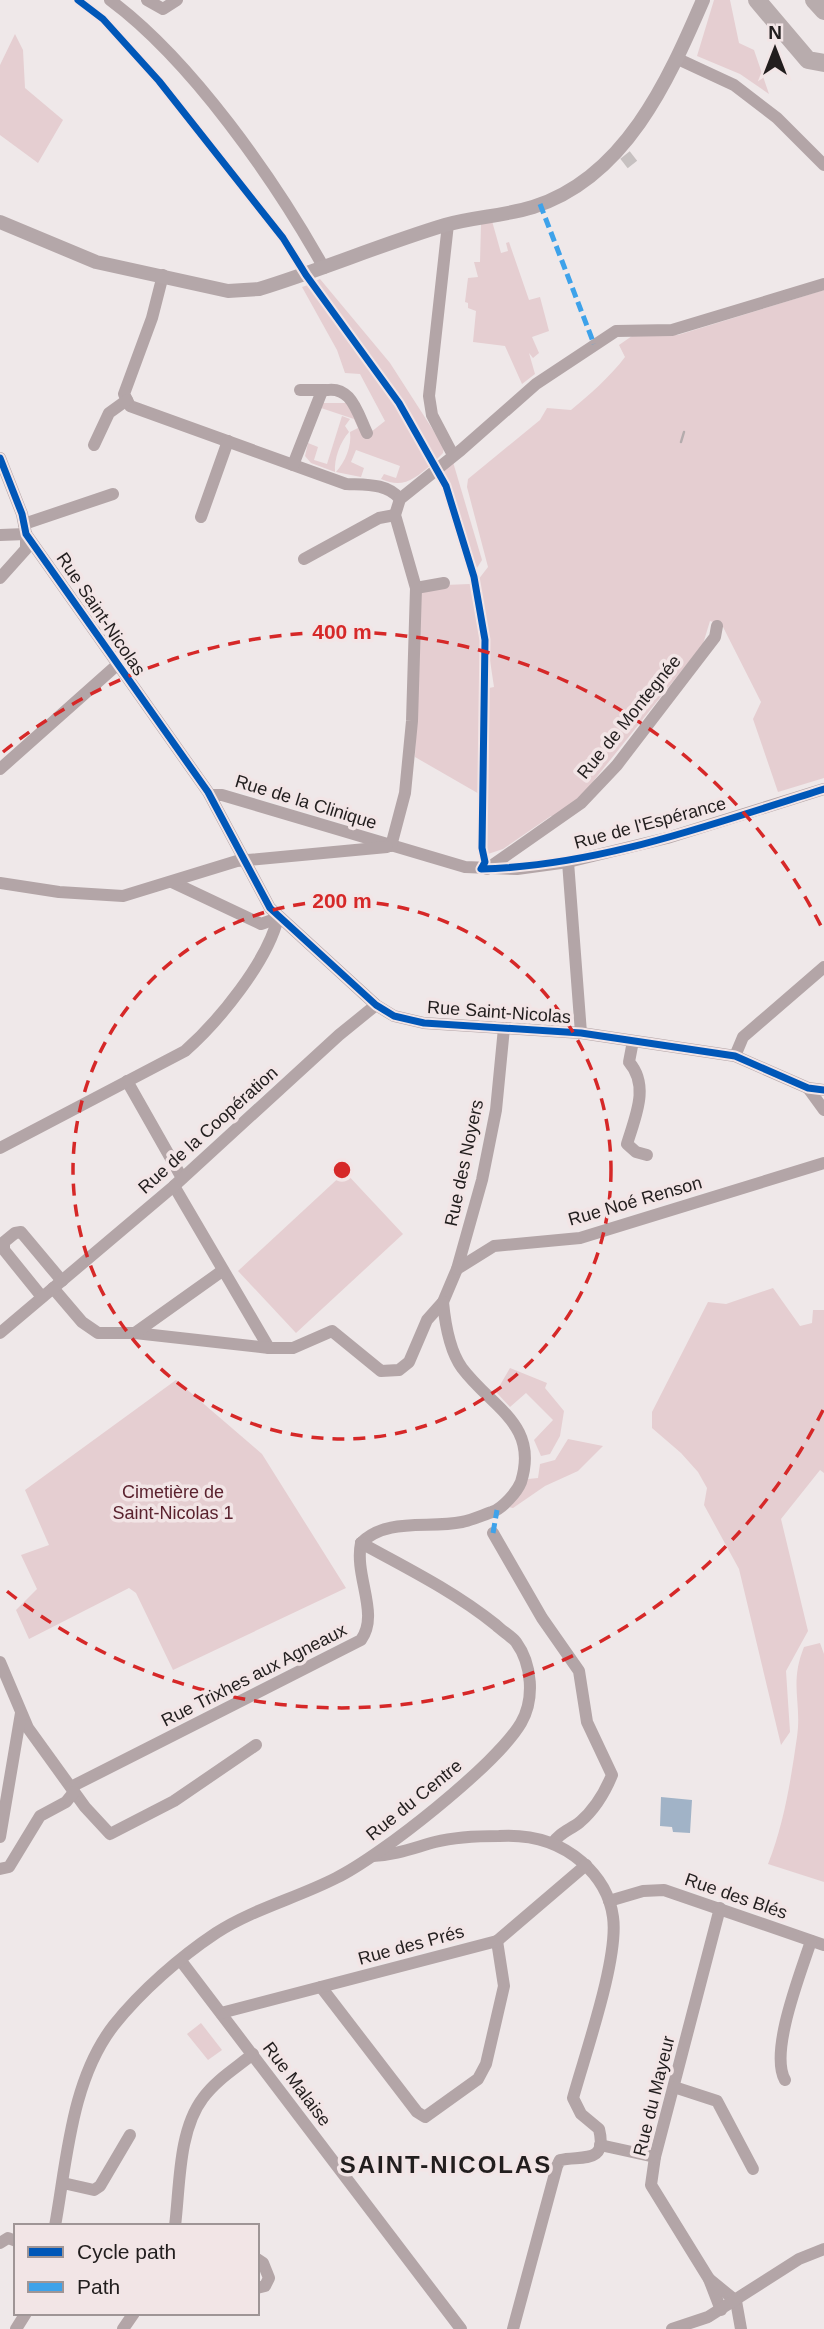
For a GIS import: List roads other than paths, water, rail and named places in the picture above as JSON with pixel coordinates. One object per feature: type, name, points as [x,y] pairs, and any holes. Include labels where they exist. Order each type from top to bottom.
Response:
[{"type":"highway","points":[[757,0],[808,60],[824,63]]},
{"type":"highway","points":[[771,0],[824,63]]},
{"type":"highway","points":[[814,0],[824,12]]},
{"type":"main road","points":[[0,222],[96,262],[238,290],[259,289],[448,224],[540,204],[570,190],[623,151],[678,59],[703,0]]},
{"type":"street","points":[[110,0],[144,29],[229,123],[292,215],[324,268]]},
{"type":"street","points":[[147,0],[153,6],[163,9],[177,0]]},
{"type":"street","points":[[678,59],[734,85],[777,118],[824,165]]},
{"type":"street","points":[[448,224],[429,396],[432,415],[450,458]]},
{"type":"street","points":[[163,275],[152,318],[124,394],[130,406],[346,484],[380,486],[394,491],[400,499]]},
{"type":"street","points":[[391,846],[405,793],[410,757],[416,588],[395,515],[400,499],[536,384],[616,331],[682,327],[824,284]]},
{"type":"street","points":[[300,390],[340,390],[346,394],[367,433]]},
{"type":"street","points":[[293,465],[319,395],[326,390]]},
{"type":"street","points":[[94,445],[109,413],[127,400]]},
{"type":"street","points":[[201,517],[228,442]]},
{"type":"street","name":"Rue Saint-Nicolas","points":[[0,458],[25,529],[117,666],[210,796],[278,918],[376,1005],[407,1020],[458,1026],[582,1033],[735,1056],[808,1088],[824,1090]]},
{"type":"street","points":[[0,535],[25,529],[113,494]]},
{"type":"street","points":[[304,559],[379,518],[395,515]]},
{"type":"street","points":[[0,578],[26,549],[25,529]]},
{"type":"street","points":[[416,588],[444,583]]},
{"type":"street","name":"Rue de Montegnée","points":[[487,869],[581,803],[599,784],[715,637],[716,625]]},
{"type":"street","points":[[0,769],[117,666]]},
{"type":"street","name":"Rue de l'Espérance","points":[[0,883],[59,892],[122,896],[244,860],[391,846],[465,867],[517,869],[568,862],[667,838],[824,789]]},
{"type":"street","name":"Rue de la Clinique","points":[[210,796],[222,795],[391,846]]},
{"type":"street","points":[[568,862],[582,1033]]},
{"type":"street","points":[[172,882],[261,923],[278,918]]},
{"type":"street","points":[[0,1148],[185,1051],[202,1035],[270,943],[278,918]]},
{"type":"street","points":[[735,1056],[743,1037],[824,967]]},
{"type":"street","name":"Rue de la Coopération","points":[[0,1333],[178,1182],[339,1035],[376,1005]]},
{"type":"street","name":"Rue des Noyers","points":[[269,1348],[293,1348],[332,1331],[381,1371],[399,1370],[410,1362],[428,1320],[443,1302],[457,1269],[482,1180],[494,1121],[501,1028]]},
{"type":"street","points":[[632,1041],[629,1062],[635,1069],[642,1091],[627,1144],[636,1152],[647,1155]]},
{"type":"street","points":[[127,1081],[222,1271],[269,1348]]},
{"type":"street","points":[[808,1088],[824,1110]]},
{"type":"street","name":"Rue Noé Renson","points":[[457,1269],[494,1246],[580,1238],[824,1163]]},
{"type":"street","points":[[42,1297],[4,1250],[4,1242],[15,1233],[21,1232],[82,1322],[98,1333],[135,1333],[269,1348]]},
{"type":"street","points":[[135,1333],[222,1271]]},
{"type":"street","points":[[361,1543],[372,1531],[463,1522],[497,1510],[518,1488],[527,1462],[525,1443],[518,1428],[461,1366],[445,1323],[443,1302]]},
{"type":"street","points":[[494,1533],[542,1618],[579,1671],[587,1722],[612,1775],[592,1809],[553,1843]]},
{"type":"street","name":"Rue Trixhes aux Agneaux","points":[[0,1869],[9,1867],[40,1816],[66,1802],[73,1790],[361,1640],[370,1621],[357,1559],[361,1543]]},
{"type":"street","name":"Rue du Centre","points":[[55,2224],[76,2112],[90,2063],[114,2025],[181,1961],[216,1933],[337,1878],[373,1856],[504,1749],[523,1720],[530,1684],[526,1663],[516,1642],[443,1588],[361,1543]]},
{"type":"street","points":[[0,1662],[21,1713],[85,1807],[112,1834],[174,1801],[256,1745]]},
{"type":"street","points":[[0,1837],[21,1713]]},
{"type":"street","points":[[373,1856],[405,1853],[437,1841],[500,1836],[529,1837],[567,1849],[600,1881],[609,1901],[613,1917],[611,1953],[573,2098],[581,2114],[599,2129],[600,2145],[598,2152],[588,2159],[568,2159],[560,2161],[556,2166],[513,2329]]},
{"type":"street","name":"Rue des Prés","points":[[221,2013],[497,1941],[586,1866]]},
{"type":"street","name":"Rue des Blés","points":[[609,1901],[643,1891],[664,1890],[824,1945]]},
{"type":"street","name":"Rue du Mayeur","points":[[720,1908],[655,2157],[653,2190],[709,2279],[721,2310]]},
{"type":"street","points":[[321,1987],[417,2112],[425,2117],[478,2079],[486,2064],[504,1986],[497,1941]]},
{"type":"street","points":[[785,2080],[779,2069],[781,2045],[811,1941]]},
{"type":"street","name":"Rue Malaise","points":[[181,1961],[461,2329]]},
{"type":"street","points":[[175,2224],[187,2135],[192,2117],[212,2087],[253,2054]]},
{"type":"street","points":[[674,2087],[717,2101],[753,2169]]},
{"type":"street","points":[[63,2183],[94,2190],[100,2186],[130,2135]]},
{"type":"street","points":[[600,2145],[655,2157]]},
{"type":"street","points":[[672,2329],[721,2310],[799,2259],[824,2249]]},
{"type":"street","points":[[259,2260],[263,2263],[269,2278],[265,2286],[259,2288]]},
{"type":"street","name":"Rue du Mayeur","points":[[709,2279],[736,2301]]},
{"type":"street","points":[[736,2301],[741,2329]]},
{"type":"water","points":[[661,1797],[692,1800],[690,1833],[673,1832],[672,1827],[660,1826]]},
{"type":"tunnel","points":[[625,155],[636,169]]},
{"type":"railway","points":[[681,442],[684,432]]},
{"type":"district","name":"SAINT-NICOLAS","points":[[446,2165]]},
{"type":"park label","name":"Cimetière de Saint-Nicolas 1","points":[[173,1502]]}]
